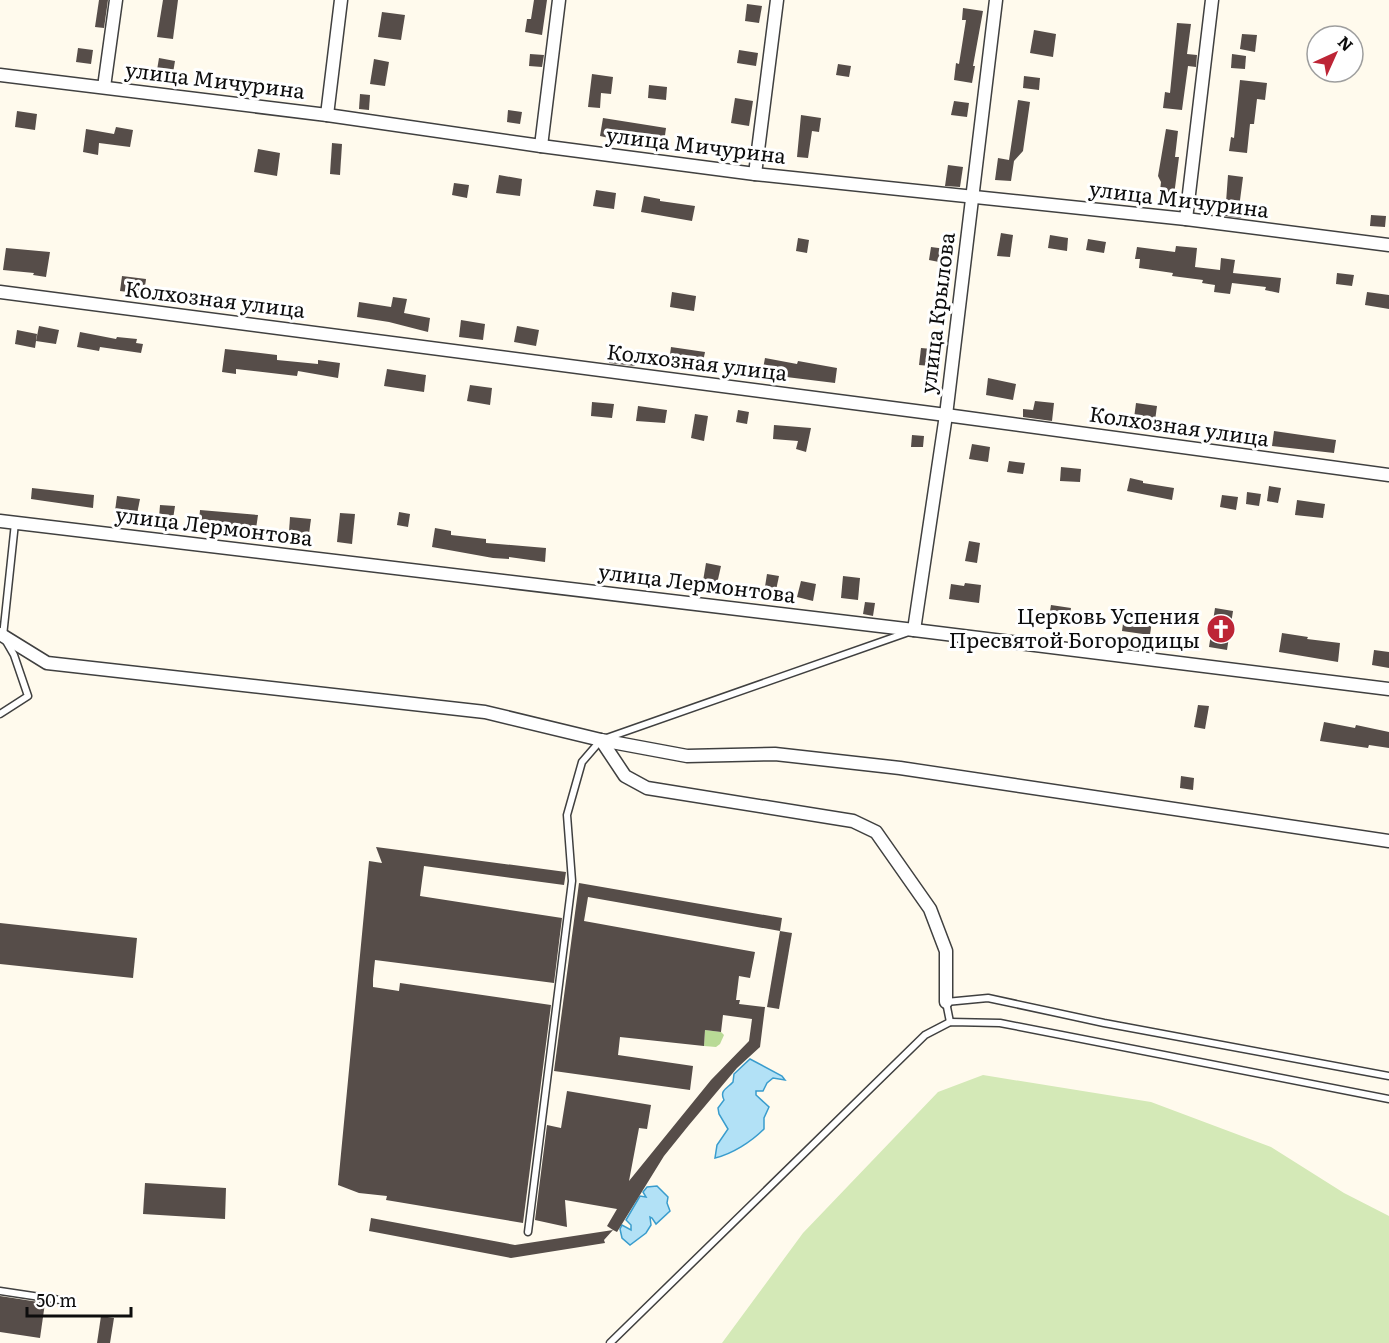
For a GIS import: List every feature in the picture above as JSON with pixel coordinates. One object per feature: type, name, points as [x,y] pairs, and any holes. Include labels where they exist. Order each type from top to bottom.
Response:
[{"type":"street","points":[[104,87],[116,0]]},
{"type":"street","points":[[327,115],[341,0]]},
{"type":"street","points":[[541,146],[559,0]]},
{"type":"street","points":[[755,174],[777,0]]},
{"type":"street","name":"улица Крылова","points":[[914,630],[946,415],[996,0]]},
{"type":"street","points":[[1186,219],[1212,0]]},
{"type":"street","name":"улица Мичурина","points":[[0,75],[327,115],[755,174],[1186,219],[1389,245]]},
{"type":"street","name":"Колхозная улица","points":[[0,292],[1389,475]]},
{"type":"street","name":"улица Лермонтова","points":[[0,521],[1389,689]]},
{"type":"street","points":[[2,635],[47,663],[485,712],[601,740],[687,756],[775,754],[900,768],[1389,841]]},
{"type":"street","points":[[601,740],[625,776],[647,788],[854,821],[876,832],[930,909],[946,951],[946,1002]]},
{"type":"lane","points":[[0,714],[28,696],[14,655],[2,635],[15,523]]},
{"type":"lane","points":[[528,1232],[572,881],[567,815],[582,762],[601,740],[914,630]]},
{"type":"lane","points":[[950,1022],[946,1002],[988,998],[1115,1025],[1389,1076]]},
{"type":"lane","points":[[610,1343],[925,1035],[950,1022],[1000,1023],[1389,1099]]},
{"type":"lane","points":[[0,1292],[60,1300]]},
{"type":"green space","points":[[705,1030],[721,1032],[724,1035],[720,1044],[716,1047],[704,1046]]},
{"type":"green space","points":[[983,1075],[1151,1102],[1271,1147],[1344,1193],[1389,1216],[1389,1343],[722,1343],[803,1233],[938,1092]]},
{"type":"water","points":[[750,1059],[782,1076],[785,1080],[773,1078],[763,1091],[756,1091],[756,1095],[769,1107],[764,1118],[764,1129],[741,1147],[715,1158],[717,1145],[728,1129],[718,1108],[724,1100],[723,1091],[733,1082],[734,1074]]},
{"type":"water","points":[[657,1186],[668,1197],[667,1203],[670,1211],[656,1224],[650,1217],[651,1225],[646,1233],[630,1245],[622,1238],[620,1229],[622,1225],[631,1230],[631,1225],[626,1220],[640,1196],[646,1197],[643,1192],[647,1187]]},
{"type":"building","points":[[99,0],[108,0],[104,28],[95,27]]},
{"type":"building","points":[[163,0],[178,0],[173,39],[157,37]]},
{"type":"building","points":[[534,0],[547,0],[542,35],[525,32],[527,19],[531,19]]},
{"type":"building","points":[[747,4],[762,6],[759,23],[745,21]]},
{"type":"building","points":[[963,8],[983,11],[972,83],[954,80],[966,20],[962,20]]},
{"type":"building","points":[[382,12],[405,15],[401,40],[378,37]]},
{"type":"building","points":[[1177,23],[1191,24],[1187,54],[1197,55],[1196,67],[1188,66],[1182,110],[1163,108],[1165,92],[1170,93]]},
{"type":"building","points":[[1034,30],[1056,34],[1053,57],[1030,53]]},
{"type":"building","points":[[1242,34],[1257,35],[1255,52],[1240,49]]},
{"type":"building","points":[[78,48],[93,50],[91,64],[76,62]]},
{"type":"building","points":[[739,50],[758,53],[756,66],[737,63]]},
{"type":"building","points":[[530,54],[544,55],[542,67],[529,66]]},
{"type":"building","points":[[1232,54],[1246,56],[1245,69],[1231,68]]},
{"type":"building","points":[[159,58],[175,61],[172,79],[156,76]]},
{"type":"building","points":[[374,59],[389,62],[385,86],[370,84]]},
{"type":"building","points":[[838,64],[851,66],[849,77],[836,75]]},
{"type":"building","points":[[592,74],[613,77],[611,94],[601,93],[600,108],[588,107]]},
{"type":"building","points":[[1024,76],[1040,78],[1039,90],[1023,88]]},
{"type":"building","points":[[1240,80],[1267,83],[1265,100],[1257,99],[1254,124],[1250,124],[1247,153],[1229,151],[1231,137],[1234,138]]},
{"type":"building","points":[[649,85],[667,87],[666,100],[648,98]]},
{"type":"building","points":[[360,94],[370,95],[369,110],[359,109]]},
{"type":"building","points":[[735,98],[753,101],[749,126],[731,123]]},
{"type":"building","points":[[1018,100],[1030,102],[1023,151],[1014,161],[1011,181],[995,180],[998,158],[1009,160]]},
{"type":"building","points":[[954,101],[969,103],[967,117],[951,115]]},
{"type":"building","points":[[508,110],[522,112],[520,124],[507,122]]},
{"type":"building","points":[[17,111],[37,114],[35,130],[15,127]]},
{"type":"building","points":[[801,115],[821,118],[819,132],[812,131],[808,158],[797,157]]},
{"type":"building","points":[[603,118],[666,128],[663,150],[600,136]]},
{"type":"building","points":[[116,127],[133,130],[130,147],[99,143],[98,155],[83,152],[86,129],[114,134]]},
{"type":"building","points":[[1166,129],[1178,131],[1175,157],[1179,157],[1173,203],[1159,201],[1161,182],[1158,176]]},
{"type":"building","points":[[332,143],[342,144],[340,175],[330,174]]},
{"type":"building","points":[[258,149],[280,153],[277,176],[254,172]]},
{"type":"building","points":[[948,165],[963,167],[960,187],[945,186]]},
{"type":"building","points":[[499,175],[522,179],[520,196],[496,193]]},
{"type":"building","points":[[1228,175],[1243,177],[1239,208],[1243,208],[1241,218],[1225,216]]},
{"type":"building","points":[[454,183],[469,185],[467,198],[452,195]]},
{"type":"building","points":[[596,190],[616,193],[614,209],[593,206]]},
{"type":"building","points":[[644,196],[660,199],[660,201],[695,206],[692,221],[641,212]]},
{"type":"building","points":[[1371,215],[1386,216],[1385,227],[1370,226]]},
{"type":"building","points":[[1001,233],[1013,235],[1010,257],[997,256]]},
{"type":"building","points":[[1050,235],[1068,238],[1067,251],[1048,248]]},
{"type":"building","points":[[798,238],[809,240],[807,253],[796,251]]},
{"type":"building","points":[[1088,239],[1106,242],[1104,253],[1086,250]]},
{"type":"building","points":[[1176,246],[1197,248],[1195,267],[1220,270],[1221,258],[1235,260],[1233,273],[1281,278],[1279,293],[1265,290],[1266,287],[1232,283],[1230,294],[1214,292],[1215,285],[1202,283],[1203,280],[1139,268],[1140,259],[1135,259],[1137,247],[1175,252]]},
{"type":"building","points":[[931,247],[946,249],[944,263],[929,260]]},
{"type":"building","points":[[6,248],[50,252],[46,277],[33,275],[34,273],[3,270]]},
{"type":"building","points":[[1337,273],[1354,275],[1352,286],[1336,284]]},
{"type":"building","points":[[122,276],[146,279],[144,294],[120,291]]},
{"type":"building","points":[[672,292],[696,296],[694,311],[670,307]]},
{"type":"building","points":[[1367,292],[1389,295],[1389,309],[1365,305]]},
{"type":"building","points":[[393,297],[407,299],[404,313],[430,318],[428,332],[357,317],[359,302],[391,307]]},
{"type":"building","points":[[461,320],[485,324],[483,340],[459,337]]},
{"type":"building","points":[[39,326],[59,330],[56,344],[36,341]]},
{"type":"building","points":[[517,326],[539,330],[536,346],[514,342]]},
{"type":"building","points":[[17,330],[37,334],[35,348],[15,344]]},
{"type":"building","points":[[80,332],[116,339],[117,337],[137,339],[136,343],[143,344],[141,353],[100,347],[99,351],[77,347]]},
{"type":"building","points":[[671,347],[705,352],[702,367],[669,362]]},
{"type":"building","points":[[921,348],[932,349],[930,366],[919,365]]},
{"type":"building","points":[[225,349],[277,355],[277,360],[318,364],[318,360],[340,363],[338,378],[298,371],[297,376],[236,369],[236,374],[222,372]]},
{"type":"building","points":[[610,352],[637,355],[635,366],[609,363]]},
{"type":"building","points":[[765,358],[837,368],[835,383],[762,374]]},
{"type":"building","points":[[387,369],[426,375],[424,392],[384,386]]},
{"type":"building","points":[[988,378],[1016,384],[1013,400],[986,395]]},
{"type":"building","points":[[470,385],[492,388],[490,405],[467,401]]},
{"type":"building","points":[[1035,401],[1054,403],[1052,421],[1023,417],[1023,409],[1033,410]]},
{"type":"building","points":[[592,402],[614,404],[612,418],[591,416]]},
{"type":"building","points":[[1136,403],[1157,406],[1154,428],[1133,426]]},
{"type":"building","points":[[638,406],[667,410],[665,423],[636,421]]},
{"type":"building","points":[[738,410],[749,412],[747,424],[736,422]]},
{"type":"building","points":[[695,414],[708,416],[704,441],[691,438]]},
{"type":"building","points":[[774,425],[811,428],[806,452],[796,449],[798,441],[773,439]]},
{"type":"building","points":[[1274,431],[1336,440],[1334,453],[1272,446]]},
{"type":"building","points":[[912,435],[924,436],[923,447],[911,447]]},
{"type":"building","points":[[972,444],[990,447],[988,462],[969,459]]},
{"type":"building","points":[[1009,461],[1025,463],[1023,474],[1007,472]]},
{"type":"building","points":[[1061,467],[1081,469],[1080,482],[1060,481]]},
{"type":"building","points":[[1130,478],[1143,481],[1143,483],[1174,488],[1172,500],[1127,491]]},
{"type":"building","points":[[1269,486],[1281,488],[1278,503],[1267,501]]},
{"type":"building","points":[[32,488],[94,495],[93,508],[31,499]]},
{"type":"building","points":[[1247,492],[1261,494],[1259,506],[1246,504]]},
{"type":"building","points":[[1222,495],[1238,497],[1236,510],[1220,507]]},
{"type":"building","points":[[117,496],[140,499],[137,514],[115,511]]},
{"type":"building","points":[[1297,500],[1325,504],[1323,518],[1295,515]]},
{"type":"building","points":[[160,505],[175,506],[173,519],[159,518]]},
{"type":"building","points":[[200,510],[258,515],[256,529],[199,521]]},
{"type":"building","points":[[399,512],[410,514],[408,527],[397,525]]},
{"type":"building","points":[[340,513],[355,514],[352,544],[337,542]]},
{"type":"building","points":[[290,517],[311,519],[309,534],[289,532]]},
{"type":"building","points":[[435,528],[451,531],[451,535],[486,539],[486,543],[546,548],[545,562],[509,557],[509,559],[493,558],[432,547]]},
{"type":"building","points":[[969,541],[980,543],[977,563],[965,561]]},
{"type":"building","points":[[706,563],[721,566],[717,584],[703,581]]},
{"type":"building","points":[[767,574],[779,576],[775,595],[764,593]]},
{"type":"building","points":[[843,576],[860,578],[858,600],[841,598]]},
{"type":"building","points":[[801,581],[816,584],[813,601],[797,597]]},
{"type":"building","points":[[965,583],[981,585],[979,603],[949,599],[951,584],[964,586]]},
{"type":"building","points":[[865,602],[875,603],[873,616],[863,614]]},
{"type":"building","points":[[1051,605],[1071,608],[1069,620],[1049,617]]},
{"type":"building","name":"Церковь Успения Пресвятой Богородицы","points":[[1215,608],[1233,611],[1227,650],[1209,647]]},
{"type":"building","points":[[1124,616],[1152,620],[1150,635],[1122,631]]},
{"type":"building","points":[[1282,633],[1340,643],[1338,662],[1279,652]]},
{"type":"building","points":[[1374,650],[1389,652],[1389,668],[1372,665]]},
{"type":"building","points":[[1198,705],[1209,706],[1205,729],[1194,727]]},
{"type":"building","points":[[1324,722],[1355,728],[1356,725],[1389,732],[1389,748],[1369,745],[1368,748],[1320,741]]},
{"type":"building","points":[[1181,776],[1194,778],[1193,790],[1180,788]]},
{"type":"building","points":[[376,847],[566,872],[564,885],[424,866],[420,896],[562,918],[554,983],[375,960],[373,987],[399,991],[400,983],[551,1005],[523,1223],[386,1200],[387,1196],[359,1193],[338,1185],[369,861],[382,863]]},
{"type":"building","points":[[579,883],[782,918],[780,931],[588,897],[584,921],[755,952],[750,978],[739,976],[736,1000],[740,1000],[739,1004],[765,1007],[760,1047],[737,1068],[664,1156],[617,1232],[607,1226],[617,1209],[565,1200],[567,1227],[535,1220],[547,1125],[561,1128],[567,1091],[651,1105],[647,1129],[639,1128],[629,1181],[711,1080],[749,1041],[752,1019],[723,1015],[721,1032],[705,1030],[704,1046],[620,1037],[618,1055],[693,1066],[690,1090],[554,1071]]},
{"type":"building","points":[[0,923],[137,938],[133,978],[0,964]]},
{"type":"building","points":[[780,931],[792,933],[779,1009],[767,1007]]},
{"type":"building","points":[[145,1183],[226,1188],[225,1219],[143,1214]]},
{"type":"building","points":[[371,1218],[515,1245],[613,1230],[604,1240],[605,1243],[511,1258],[369,1231]]},
{"type":"building","points":[[0,1296],[45,1303],[40,1338],[0,1332]]},
{"type":"building","points":[[101,1316],[114,1318],[110,1343],[97,1343]]},
{"type":"place","name":"Церковь Успения Пресвятой Богородицы","points":[[1221,629]]}]
